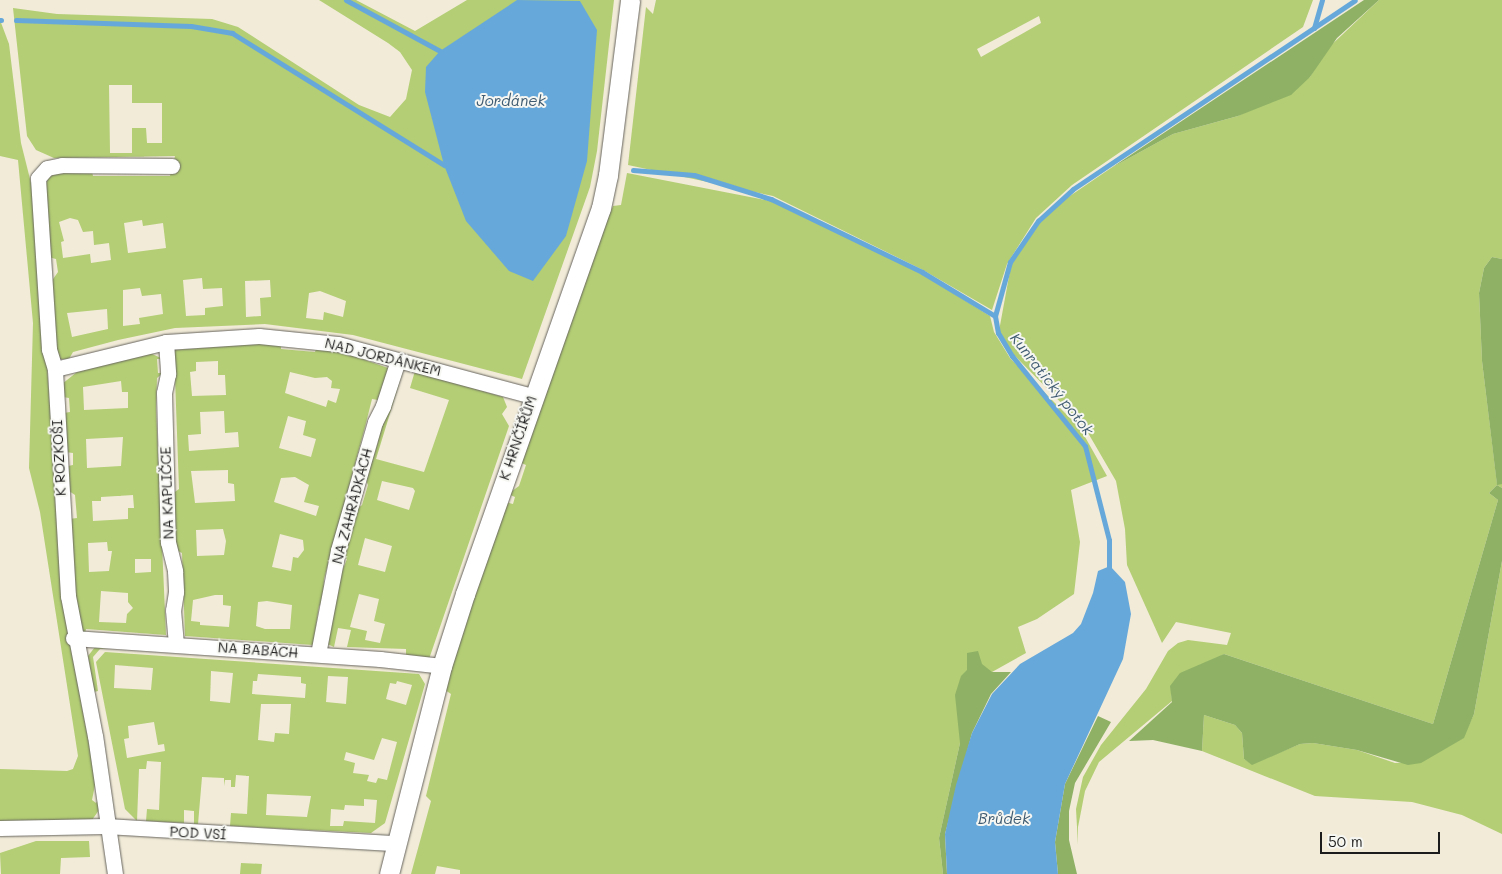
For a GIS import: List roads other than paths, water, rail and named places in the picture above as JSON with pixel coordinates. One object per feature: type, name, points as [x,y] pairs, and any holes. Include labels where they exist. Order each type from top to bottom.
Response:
[{"type":"street","name":"K HRNČÍŘŮM","points":[[389,874],[442,666],[532,396],[604,193],[630,0]]},
{"type":"street","name":"K ROZKOŠI","points":[[115,874],[106,826],[94,736],[74,638],[64,549],[55,369],[49,349],[40,174],[47,168],[62,165],[172,166]]},
{"type":"street","name":"NAD JORDÁNKEM","points":[[55,369],[166,342],[259,336],[338,344],[532,396]]},
{"type":"street","name":"NA KAPLIČCE","points":[[166,342],[168,374],[164,393],[168,542],[175,571],[176,592],[172,610],[176,644]]},
{"type":"street","name":"NA ZAHRÁDKÁCH","points":[[318,654],[338,550],[375,422],[383,406],[398,360]]},
{"type":"street","name":"NA BABÁCH","points":[[74,638],[318,654],[442,666]]},
{"type":"street","name":"POD VSÍ","points":[[0,828],[106,826],[396,843]]},
{"type":"water","name":"Jordánek","points":[[517,0],[580,1],[597,30],[587,161],[566,236],[533,281],[509,271],[466,221],[444,165],[425,92],[426,67],[440,51]]},
{"type":"water","name":"Brůdek","points":[[1110,566],[1125,582],[1131,614],[1123,659],[1065,784],[1055,842],[1058,874],[947,874],[945,834],[956,785],[972,733],[992,694],[1020,664],[1073,633],[1081,624],[1093,593],[1098,571]]},
{"type":"waterway","points":[[346,0],[440,51]]},
{"type":"waterway","points":[[1314,28],[1322,0]]},
{"type":"waterway","name":"Kunratický potok","points":[[1109,572],[1109,540],[1085,446],[1012,356],[998,333],[995,316],[1010,262],[1038,221],[1073,189],[1355,0]]},
{"type":"waterway","points":[[16,20],[191,26],[232,33],[444,165]]},
{"type":"waterway","points":[[633,170],[694,175],[771,199],[922,272],[995,316]]}]
